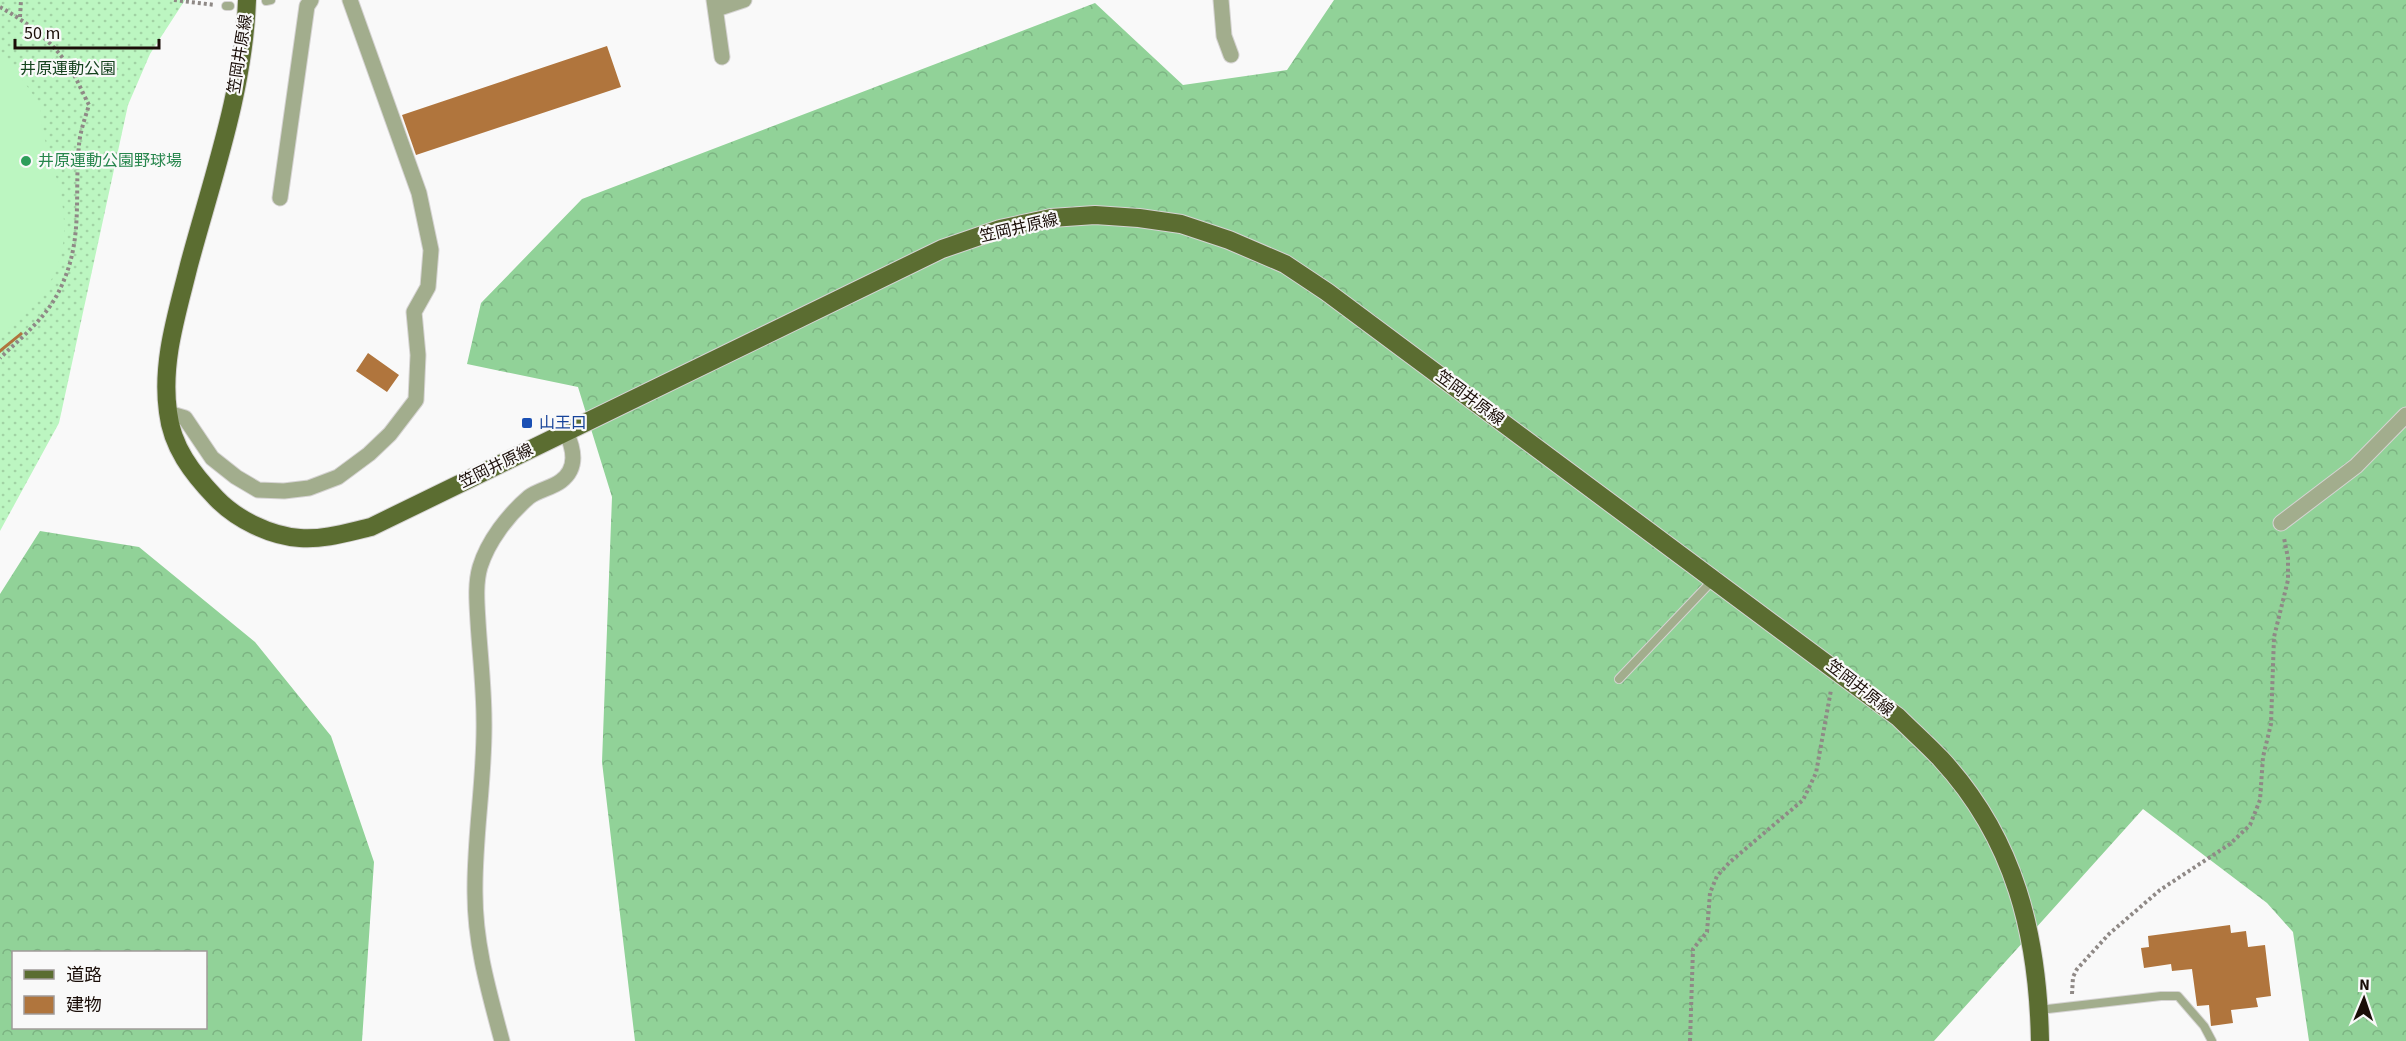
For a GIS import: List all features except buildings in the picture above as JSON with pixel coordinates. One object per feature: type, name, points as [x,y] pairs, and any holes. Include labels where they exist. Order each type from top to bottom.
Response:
[{"type":"main road","name":"笠岡井原線","points":[[248,0],[245,31],[228,118],[167,358],[168,413],[181,455],[226,508],[262,529],[300,538],[344,534],[371,527],[942,249],[1000,229],[1051,218],[1095,215],[1180,224],[1229,240],[1285,264],[1327,292],[1898,717],[1941,759],[1973,799],[1999,843],[2018,888],[2033,948],[2039,1003],[2040,1041]]},
{"type":"street","points":[[280,198],[307,6],[311,0]]},
{"type":"street","points":[[168,413],[185,418],[212,458],[236,477],[258,490],[284,491],[309,488],[338,477],[369,454],[390,434],[416,400],[418,355],[414,312],[428,287],[431,250],[419,193],[350,0]]},
{"type":"street","points":[[722,57],[715,5],[744,0]]},
{"type":"street","points":[[1221,0],[1224,36],[1232,55]]},
{"type":"street","points":[[2281,523],[2356,466],[2406,415]]},
{"type":"street","points":[[502,1041],[483,965],[476,912],[475,892],[484,722],[478,585],[480,568],[493,540],[508,517],[531,495],[561,481],[570,471],[574,459],[573,445],[566,432]]},
{"type":"lane","points":[[1619,679],[1714,579]]},
{"type":"lane","points":[[2039,1003],[2178,996],[2204,1026],[2212,1041]]},
{"type":"path","points":[[20,18],[21,0]]},
{"type":"path","points":[[174,0],[228,6]]},
{"type":"path","points":[[0,7],[20,18],[42,36],[67,63],[89,105],[79,142],[79,217],[73,256],[60,290],[38,322],[0,358]]},
{"type":"path","points":[[2039,1003],[2072,994],[2073,977],[2077,969],[2109,934],[2160,890],[2230,844],[2250,825],[2260,800],[2263,758],[2271,724],[2274,637],[2288,580],[2288,558],[2281,523]]},
{"type":"path","points":[[1690,1041],[1693,949],[1707,932],[1710,893],[1718,876],[1730,861],[1803,800],[1816,773],[1834,668]]},
{"type":"green space","name":"井原運動公園","points":[[0,0],[185,0],[150,54],[128,105],[59,423],[0,531]]},
{"type":"green space","points":[[1334,0],[2406,0],[2406,1041],[2309,1041],[2293,932],[2267,903],[2143,809],[1934,1041],[635,1041],[602,762],[612,497],[578,387],[467,364],[481,303],[582,199],[1095,3],[1183,85],[1287,70]]},
{"type":"green space","name":"井原運動公園野球場","points":[[0,55],[15,69],[41,106],[43,132],[55,173],[64,222],[63,244],[50,283],[37,301],[0,335]]},
{"type":"green space","points":[[40,531],[139,547],[255,642],[331,736],[374,862],[362,1041],[0,1041],[0,594]]},
{"type":"place","name":"井原運動公園野球場","points":[[26,161]]},
{"type":"place","name":"山王口","points":[[527,423]]}]
